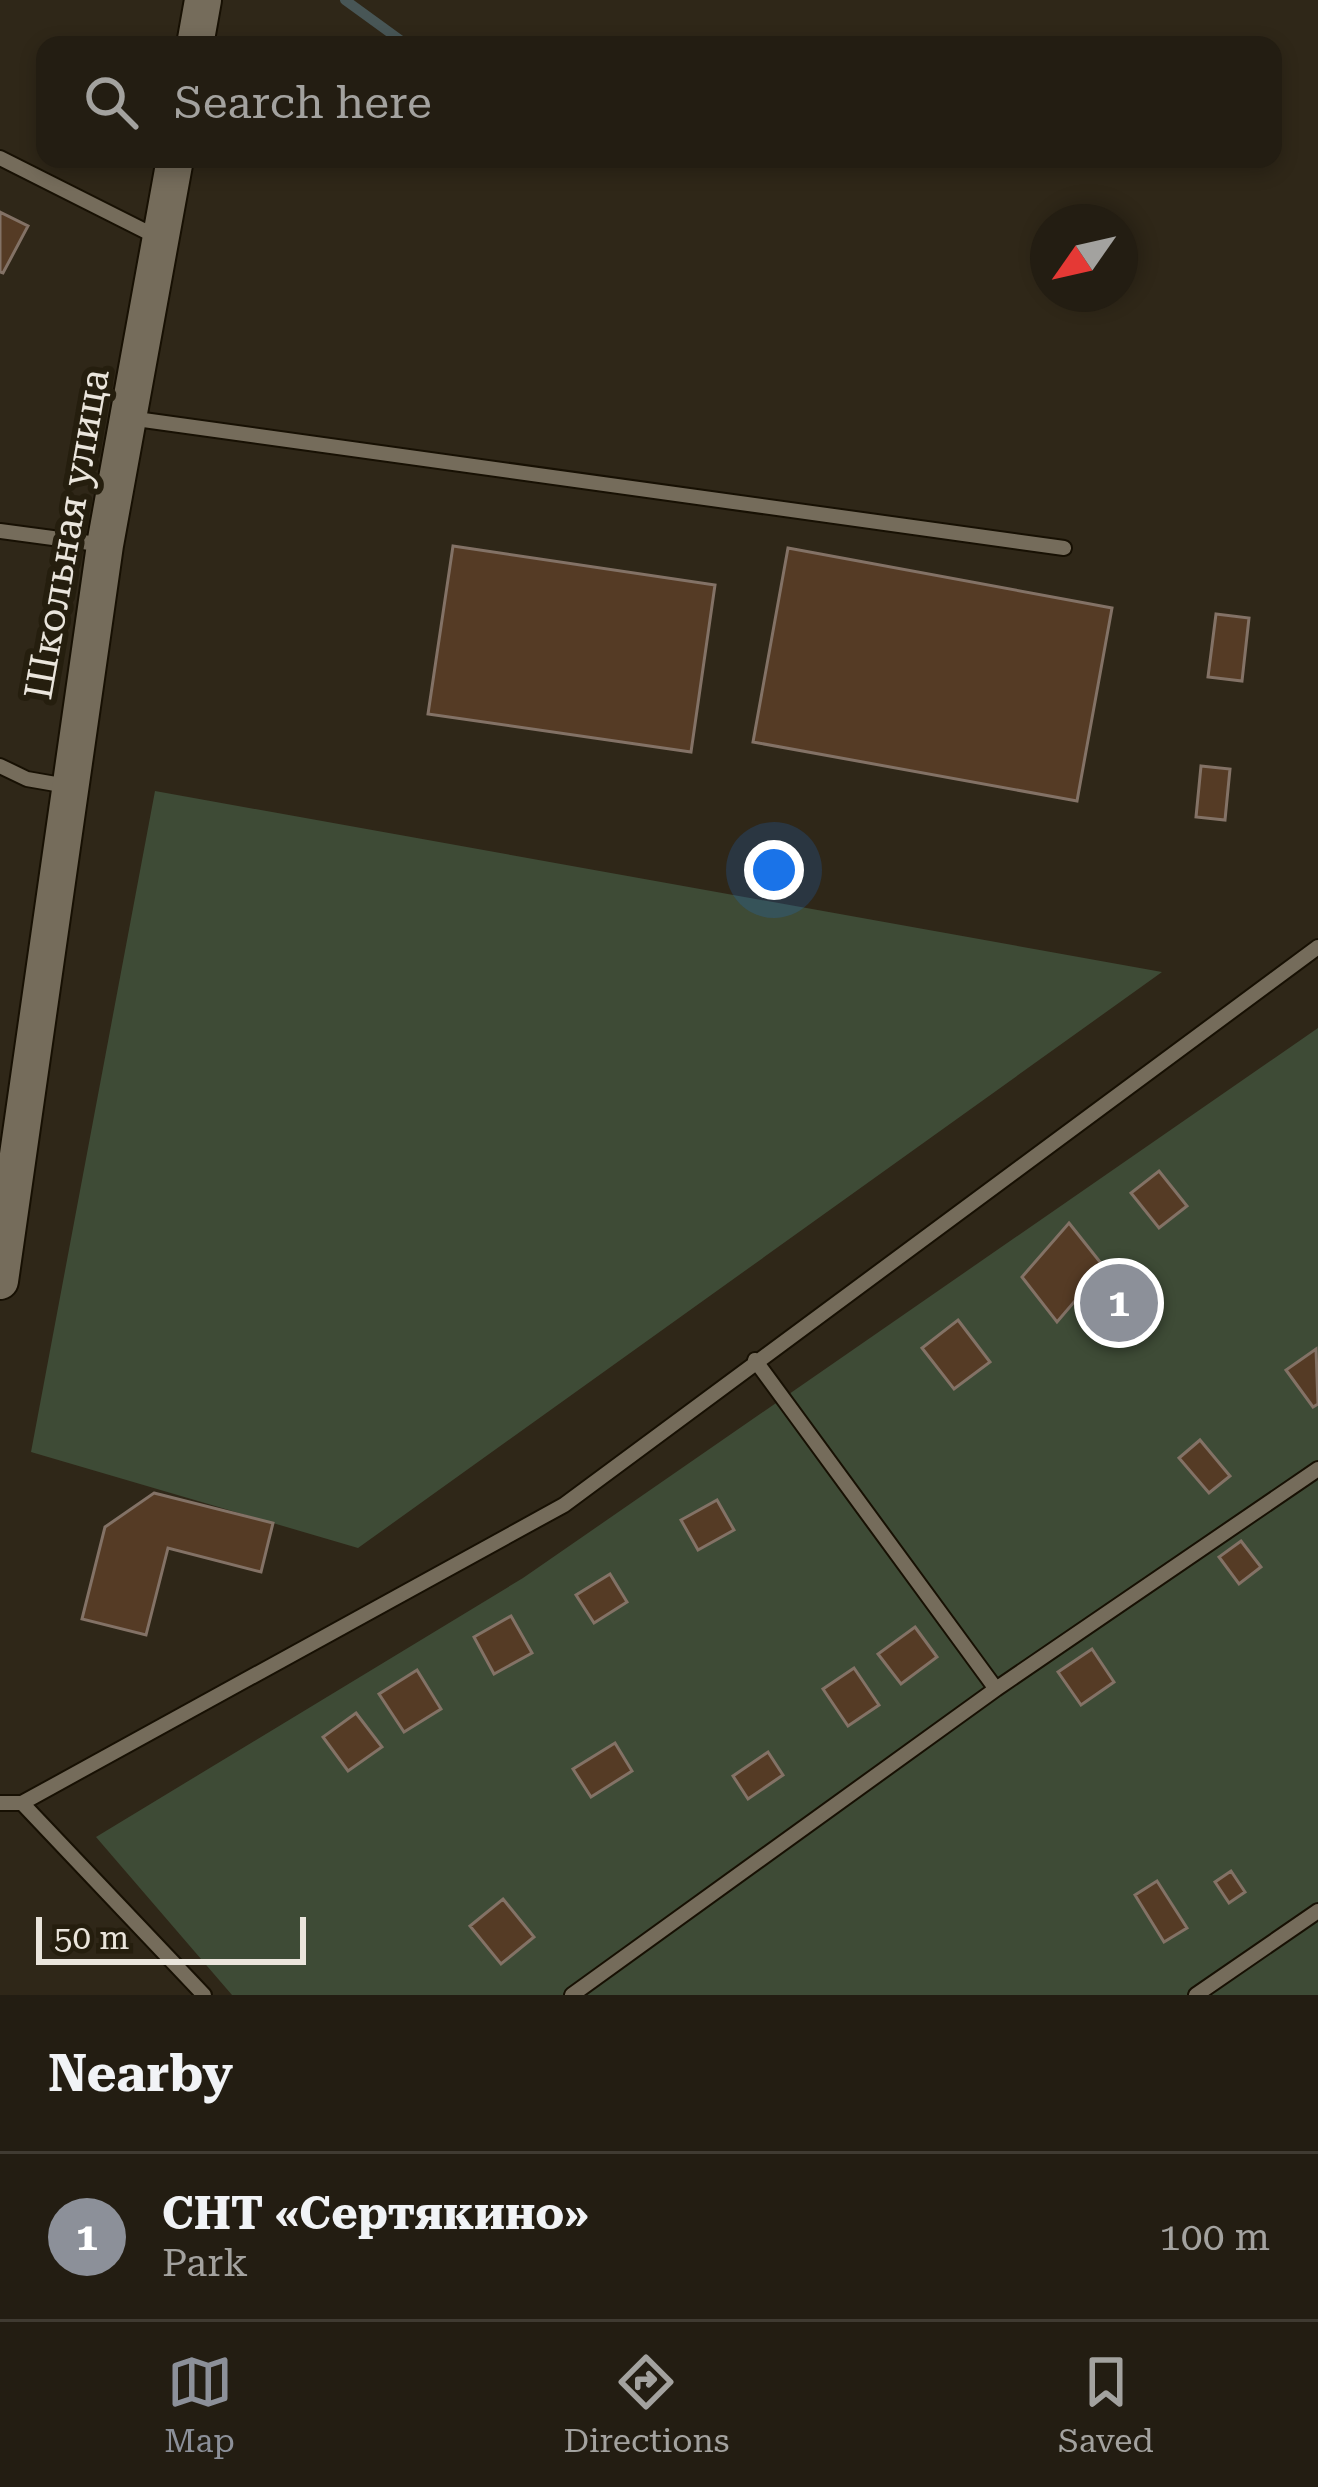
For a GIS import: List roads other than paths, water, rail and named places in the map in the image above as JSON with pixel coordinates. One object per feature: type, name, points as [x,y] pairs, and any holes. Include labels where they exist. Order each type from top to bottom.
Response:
[{"type":"street","points":[[197,36],[203,0]]},
{"type":"street","name":"Школьная улица","points":[[0,1281],[67,786],[173,168]]},
{"type":"lane","points":[[0,158],[160,239]]},
{"type":"lane","points":[[129,418],[1064,548]]},
{"type":"lane","points":[[0,531],[105,545]]},
{"type":"lane","points":[[0,766],[27,779],[67,786]]},
{"type":"lane","points":[[0,1803],[22,1803],[565,1505],[1318,946]]},
{"type":"lane","points":[[755,1360],[996,1689]]},
{"type":"lane","points":[[572,1995],[996,1689],[1318,1469]]},
{"type":"lane","points":[[22,1803],[204,1995]]},
{"type":"lane","points":[[1196,1995],[1318,1912]]},
{"type":"waterway","points":[[345,0],[395,36]]},
{"type":"place","name":"СНТ «Сертякино»","points":[[1119,1303]]}]
